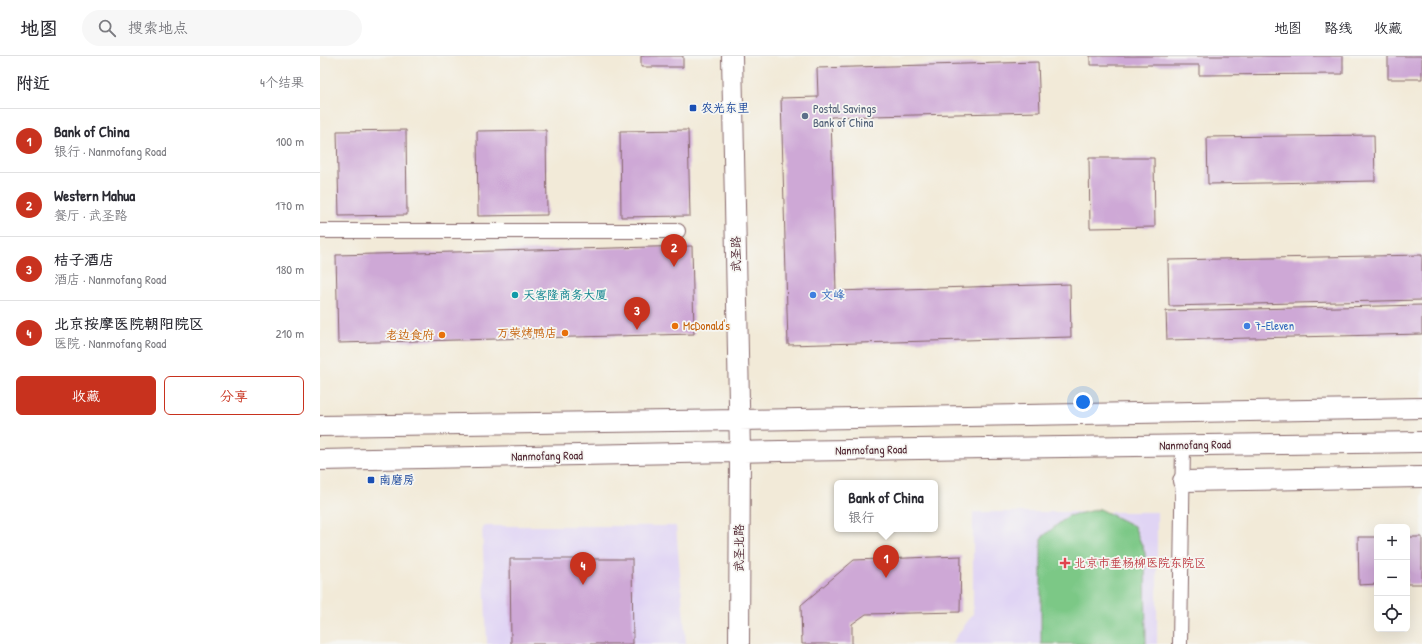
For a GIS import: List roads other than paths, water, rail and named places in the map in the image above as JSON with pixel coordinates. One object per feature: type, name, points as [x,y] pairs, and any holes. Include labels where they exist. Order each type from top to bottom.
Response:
[{"type":"main road","name":"武圣路","points":[[732,56],[740,452]]},
{"type":"main road","points":[[320,426],[1422,408]]},
{"type":"main road","name":"Nanmofang Road","points":[[320,460],[1422,442]]},
{"type":"main road","name":"武圣北路","points":[[739,644],[740,452]]},
{"type":"main road","points":[[1182,481],[1422,477]]},
{"type":"street","points":[[320,231],[678,231]]},
{"type":"street","points":[[1180,644],[1183,445]]},
{"type":"place","name":"农光东里","points":[[693,108]]},
{"type":"place","name":"Postal Savings Bank of China","points":[[805,116]]},
{"type":"place","name":"Western Mahua","points":[[674,267]]},
{"type":"place","name":"天客隆商务大厦","points":[[515,295]]},
{"type":"place","name":"文峰","points":[[813,295]]},
{"type":"place","name":"McDonald's","points":[[675,326]]},
{"type":"place","name":"7-Eleven","points":[[1247,326]]},
{"type":"place","name":"桔子酒店","points":[[637,330]]},
{"type":"place","name":"万荣烤鸭店","points":[[565,333]]},
{"type":"place","name":"老边食府","points":[[442,335]]},
{"type":"place","name":"南磨房","points":[[371,480]]},
{"type":"place","name":"北京市垂杨柳医院东院区","points":[[1065,563]]},
{"type":"place","name":"Bank of China","points":[[886,578]]},
{"type":"place","name":"北京按摩医院朝阳院区","points":[[583,585]]}]
